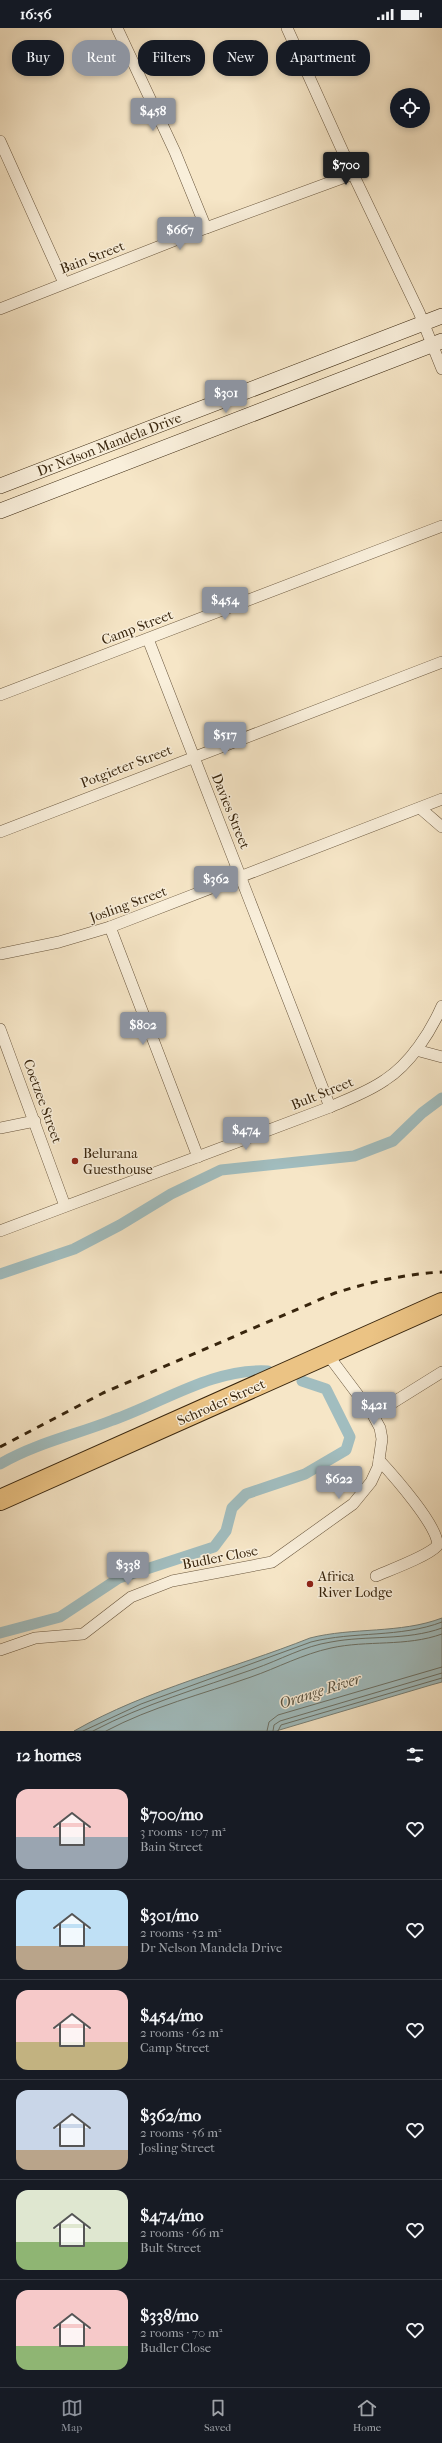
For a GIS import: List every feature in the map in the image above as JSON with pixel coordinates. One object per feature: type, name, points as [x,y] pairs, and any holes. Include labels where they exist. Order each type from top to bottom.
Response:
[{"type":"highway","name":"Schroder Street","points":[[0,1500],[442,1304]]},
{"type":"street","points":[[116,28],[175,152],[206,228]]},
{"type":"street","points":[[287,28],[423,323],[437,343],[442,369]]},
{"type":"street","points":[[0,142],[64,283]]},
{"type":"street","name":"Bain Street","points":[[0,309],[206,228],[353,174]]},
{"type":"street","name":"Dr Nelson Mandela Drive","points":[[0,486],[442,316]]},
{"type":"street","name":"Dr Nelson Mandela Drive","points":[[0,510],[437,343]]},
{"type":"street","name":"Camp Street","points":[[0,696],[442,526]]},
{"type":"street","name":"Davies Street","points":[[148,639],[330,1107]]},
{"type":"street","name":"Potgieter Street","points":[[0,832],[193,756],[442,662]]},
{"type":"street","name":"Josling Street","points":[[0,954],[59,942],[110,927],[242,878],[442,799]]},
{"type":"street","points":[[420,808],[442,827]]},
{"type":"street","points":[[110,927],[198,1157]]},
{"type":"street","name":"Bult Street","points":[[0,1231],[330,1107],[387,1079],[416,1050],[428,1034],[442,1006]]},
{"type":"street","name":"Coetzee Street","points":[[0,1029],[65,1206]]},
{"type":"street","points":[[416,1050],[442,1057]]},
{"type":"street","points":[[0,1128],[35,1121]]},
{"type":"street","points":[[328,1355],[380,1428],[382,1439],[379,1460],[424,1509],[439,1531],[440,1539],[438,1544],[430,1551],[376,1576]]},
{"type":"street","points":[[372,1415],[442,1372]]},
{"type":"street","name":"Budler Close","points":[[0,1650],[35,1638],[83,1634],[131,1597],[172,1581],[272,1562],[352,1504],[372,1482],[379,1460]]},
{"type":"water","name":"Orange River","points":[[442,1618],[442,1682],[276,1731],[74,1731],[102,1716],[161,1691],[310,1638],[343,1632],[410,1626]]},
{"type":"waterway","points":[[0,1274],[74,1249],[120,1225],[171,1194],[221,1170],[354,1156],[393,1141],[422,1113],[442,1098]]},
{"type":"waterway","points":[[0,1464],[28,1450],[132,1413],[208,1380],[228,1375],[268,1371]]},
{"type":"waterway","points":[[0,1633],[60,1617],[119,1578],[214,1547],[226,1531],[232,1508],[246,1494],[305,1474],[346,1450],[350,1437],[326,1389],[302,1381]]},
{"type":"railway","points":[[0,1447],[103,1393],[335,1293],[388,1279],[442,1272]]},
{"type":"place","name":"Belurana Guesthouse","points":[[75,1161]]},
{"type":"place","name":"Africa River Lodge","points":[[310,1584]]}]
